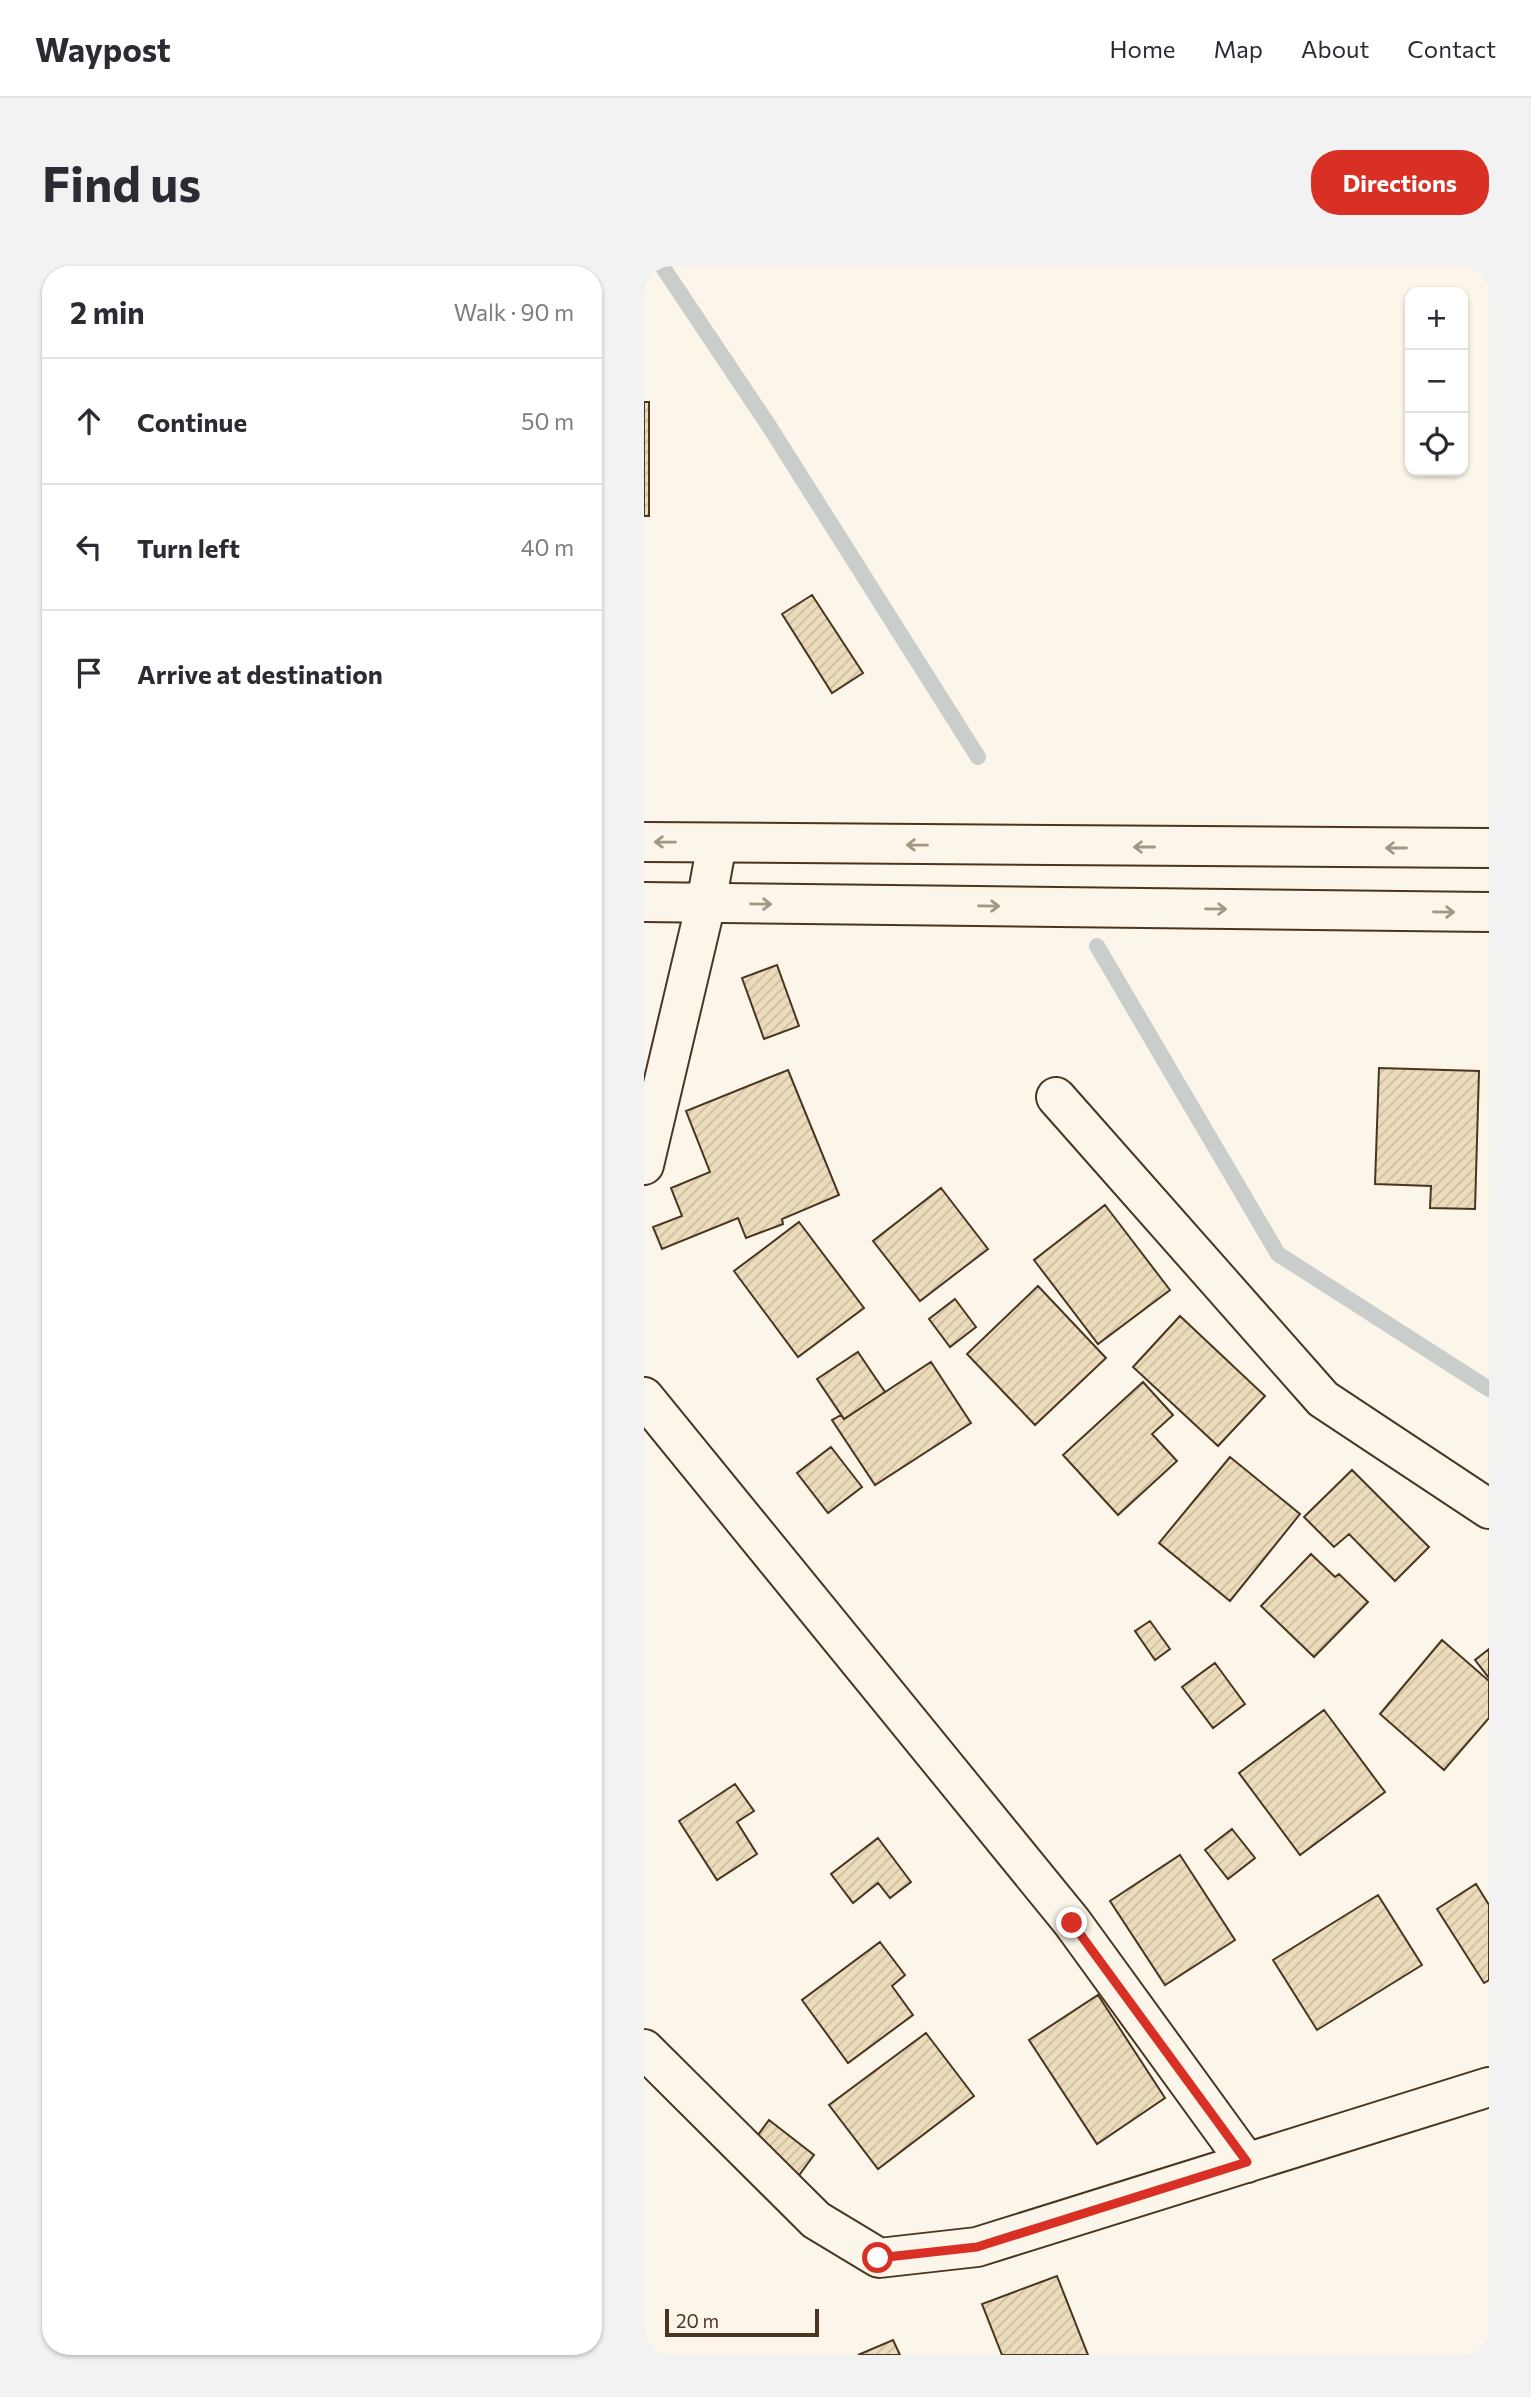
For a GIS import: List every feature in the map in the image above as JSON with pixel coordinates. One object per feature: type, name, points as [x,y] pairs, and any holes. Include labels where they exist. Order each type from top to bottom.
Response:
[{"type":"main road","points":[[644,842],[1489,848]]},
{"type":"main road","points":[[644,1165],[706,903],[717,843]]},
{"type":"main road","points":[[644,902],[1489,912]]},
{"type":"main road","points":[[1056,1097],[1322,1399],[1489,1509]]},
{"type":"main road","points":[[644,1397],[1072,1923],[1247,2162]]},
{"type":"main road","points":[[644,2049],[816,2220],[878,2258],[977,2247],[1489,2087]]},
{"type":"building","points":[[644,402],[649,402],[649,516],[644,516]]},
{"type":"building","points":[[812,595],[863,673],[832,693],[782,614]]},
{"type":"building","points":[[777,965],[799,1026],[764,1039],[742,978]]},
{"type":"building","points":[[1379,1068],[1479,1071],[1475,1209],[1430,1208],[1431,1186],[1375,1184]]},
{"type":"building","points":[[788,1070],[839,1195],[782,1219],[783,1224],[746,1238],[738,1218],[662,1249],[653,1227],[682,1216],[671,1188],[710,1172],[686,1111]]},
{"type":"building","points":[[941,1188],[988,1249],[920,1301],[873,1241]]},
{"type":"building","points":[[1105,1205],[1170,1290],[1098,1344],[1034,1260]]},
{"type":"building","points":[[799,1222],[864,1308],[798,1357],[734,1271]]},
{"type":"building","points":[[1038,1286],[1106,1358],[1035,1425],[967,1354]]},
{"type":"building","points":[[955,1299],[976,1327],[950,1347],[929,1319]]},
{"type":"building","points":[[1180,1316],[1265,1396],[1218,1446],[1133,1367]]},
{"type":"building","points":[[858,1352],[885,1392],[844,1419],[817,1379]]},
{"type":"building","points":[[931,1362],[971,1423],[875,1485],[832,1420],[841,1415],[844,1419]]},
{"type":"building","points":[[1143,1382],[1173,1415],[1152,1434],[1177,1461],[1118,1515],[1063,1455]]},
{"type":"building","points":[[831,1447],[862,1487],[828,1513],[797,1473]]},
{"type":"building","points":[[1230,1457],[1300,1514],[1230,1601],[1159,1543]]},
{"type":"building","points":[[1352,1470],[1429,1547],[1395,1581],[1349,1534],[1334,1547],[1304,1517]]},
{"type":"building","points":[[1311,1554],[1335,1577],[1339,1574],[1368,1602],[1314,1657],[1261,1606]]},
{"type":"building","points":[[1150,1621],[1170,1649],[1155,1660],[1135,1631]]},
{"type":"building","points":[[1442,1640],[1489,1681],[1489,1718],[1444,1770],[1380,1714]]},
{"type":"building","points":[[1489,1649],[1489,1678],[1475,1660]]},
{"type":"building","points":[[1215,1663],[1245,1704],[1213,1728],[1182,1687]]},
{"type":"building","points":[[1324,1710],[1385,1792],[1300,1855],[1239,1773]]},
{"type":"building","points":[[735,1784],[754,1811],[737,1822],[757,1854],[717,1880],[679,1821]]},
{"type":"building","points":[[1232,1829],[1255,1858],[1228,1879],[1205,1850]]},
{"type":"building","points":[[878,1838],[911,1882],[890,1898],[878,1883],[853,1903],[831,1874]]},
{"type":"building","points":[[1180,1855],[1235,1940],[1165,1985],[1110,1901]]},
{"type":"building","points":[[1476,1884],[1489,1905],[1489,1980],[1484,1983],[1437,1909]]},
{"type":"building","points":[[1378,1895],[1422,1965],[1317,2030],[1273,1960]]},
{"type":"building","points":[[880,1942],[905,1975],[892,1986],[913,2015],[848,2063],[802,2000]]},
{"type":"building","points":[[1098,1995],[1165,2098],[1097,2144],[1029,2040]]},
{"type":"building","points":[[926,2033],[974,2096],[878,2169],[829,2105]]},
{"type":"building","points":[[769,2120],[814,2155],[794,2182],[749,2147]]},
{"type":"building","points":[[1057,2276],[1088,2355],[1002,2355],[982,2304]]},
{"type":"building","points":[[893,2340],[900,2355],[858,2355]]},
{"type":"waterway","points":[[662,266],[769,426],[978,757]]},
{"type":"waterway","points":[[1097,946],[1278,1254],[1489,1389]]},
{"type":"route","points":[[878,2258],[977,2247],[1247,2162],[1072,1923]]}]
